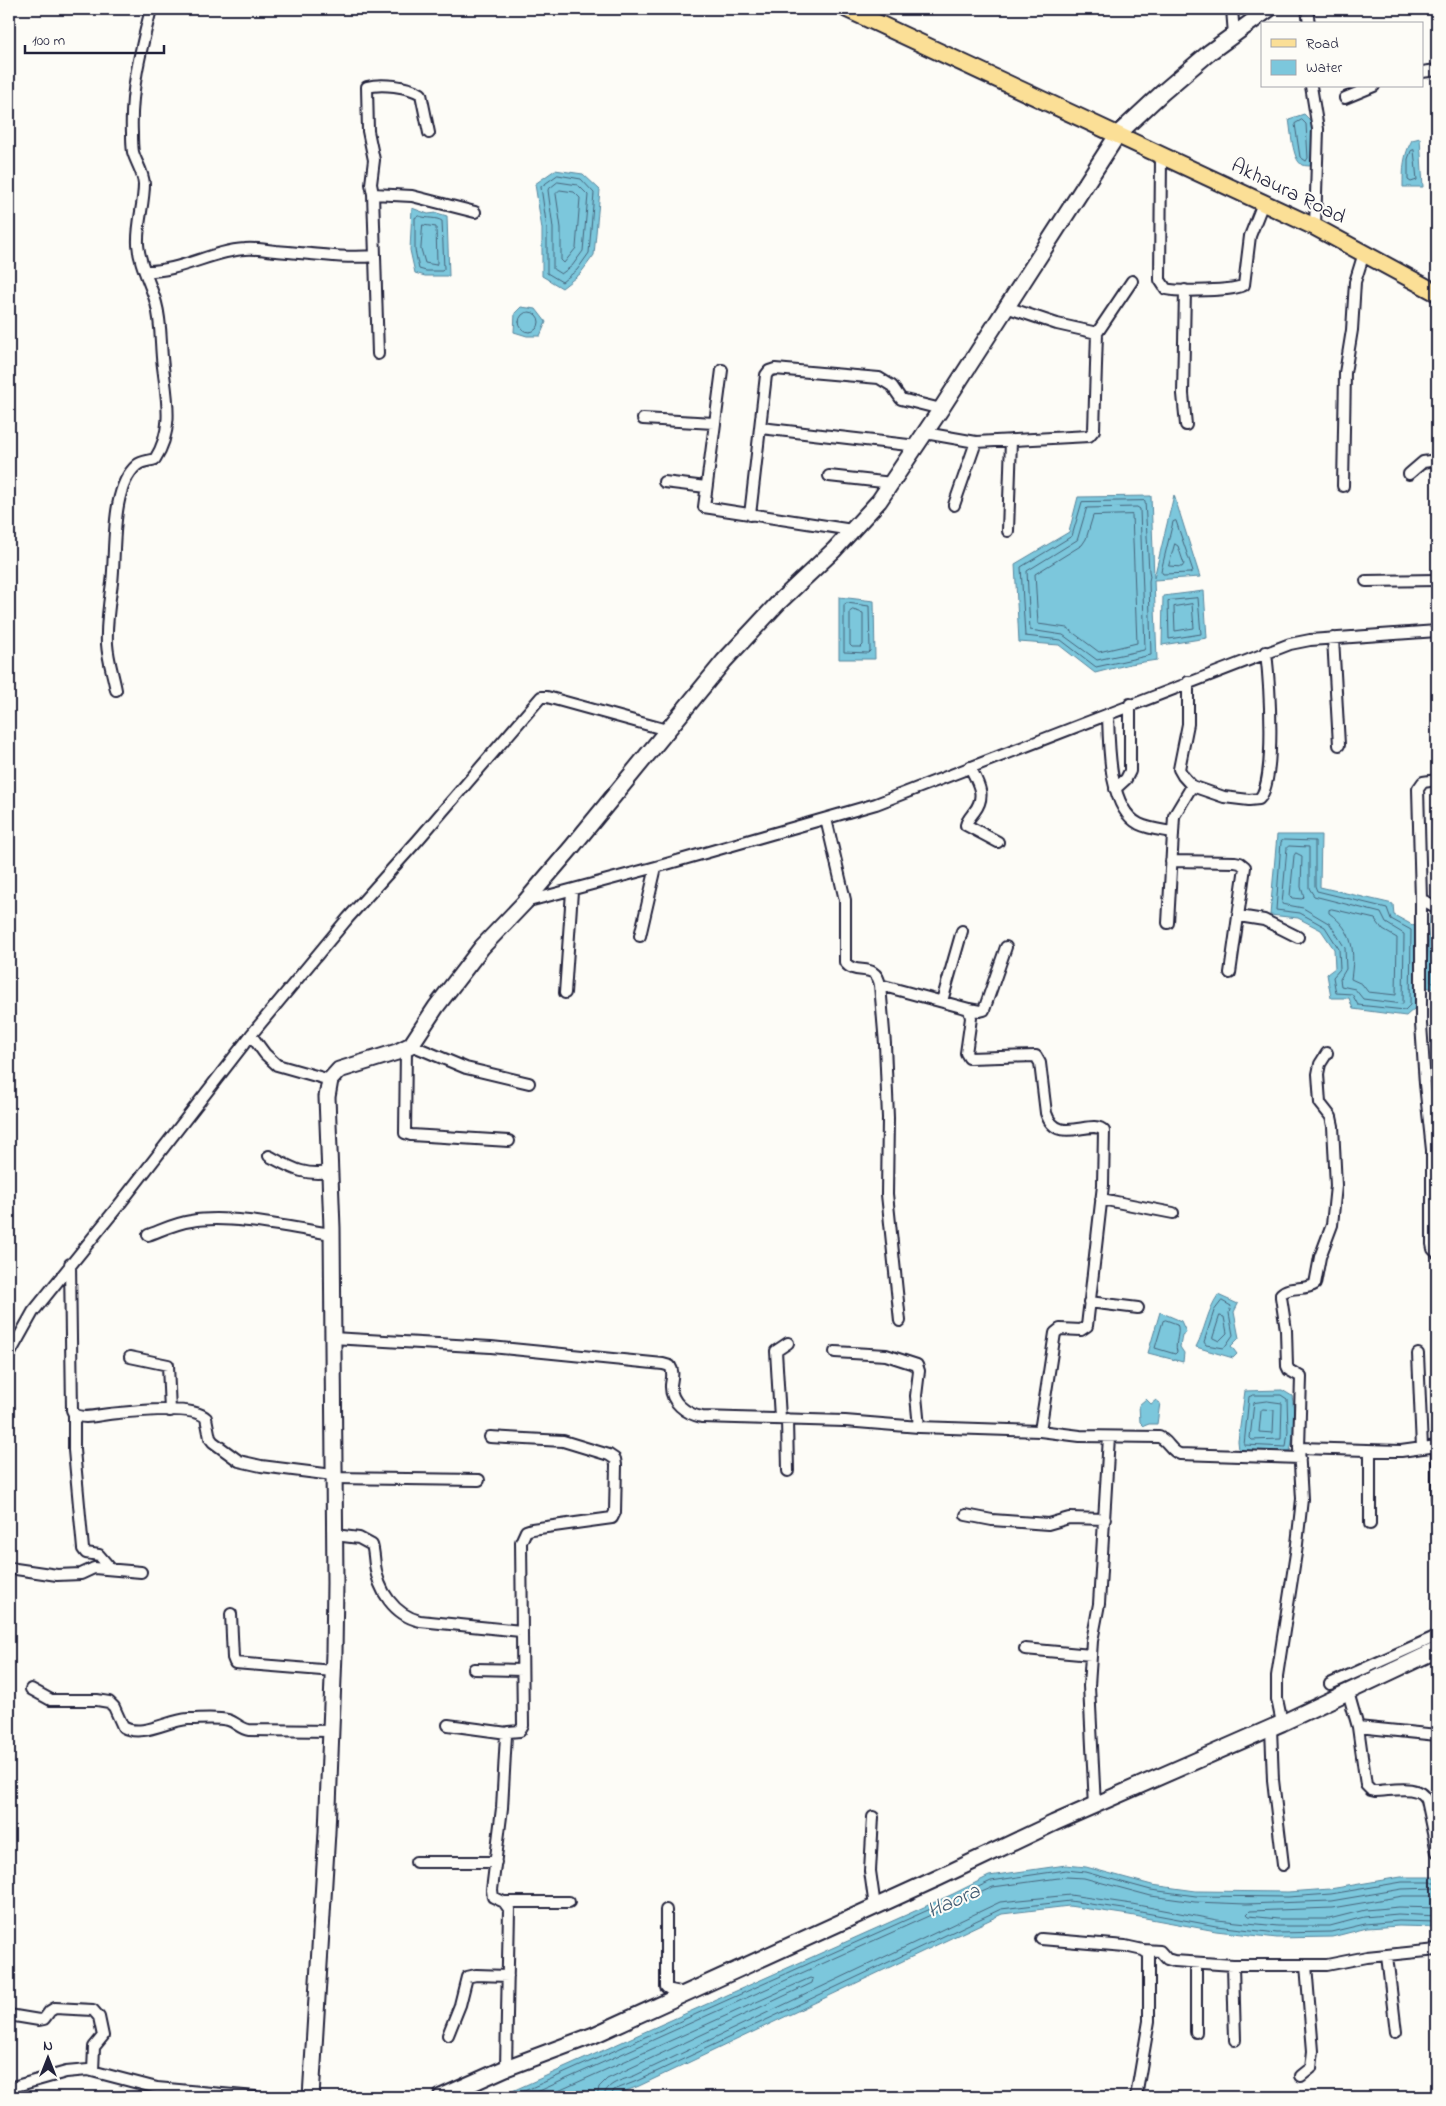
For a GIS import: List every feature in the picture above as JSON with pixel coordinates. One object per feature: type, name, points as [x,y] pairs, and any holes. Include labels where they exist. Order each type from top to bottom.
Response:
[{"type":"main road","name":"Akhaura Road","points":[[847,9],[1315,226],[1437,293]]},
{"type":"street","points":[[116,690],[107,645],[115,515],[129,477],[140,463],[156,459],[165,441],[167,431],[168,408],[159,316],[138,246],[144,183],[138,160],[133,152],[132,131],[132,104],[140,51],[151,9]]},
{"type":"street","points":[[1232,9],[1234,35]]},
{"type":"street","points":[[509,1141],[411,1135],[405,1133],[409,1047],[436,1007],[482,947],[530,896],[724,661],[779,602],[879,501],[941,409],[1118,134],[1210,52],[1269,9]]},
{"type":"street","points":[[1307,9],[1309,22]]},
{"type":"street","points":[[1424,72],[1437,70]]},
{"type":"street","points":[[378,354],[373,194],[371,184],[374,160],[368,130],[367,87],[375,85],[414,90],[421,94],[429,133]]},
{"type":"street","points":[[1311,88],[1317,118],[1319,151],[1315,226]]},
{"type":"street","points":[[1345,98],[1369,88]]},
{"type":"street","points":[[1161,156],[1160,280],[1166,289],[1233,289],[1244,285],[1250,236],[1263,203]]},
{"type":"street","points":[[373,194],[412,196],[475,212]]},
{"type":"street","points":[[146,271],[167,269],[216,256],[227,251],[247,248],[327,255],[375,256]]},
{"type":"street","points":[[1343,486],[1345,372],[1352,330],[1355,282],[1364,254]]},
{"type":"street","points":[[761,428],[976,442],[1050,437],[1085,437],[1092,434],[1097,333],[1132,280]]},
{"type":"street","points":[[1185,290],[1183,394],[1186,426]]},
{"type":"street","points":[[1006,307],[1057,324],[1097,333]]},
{"type":"street","points":[[722,370],[703,503],[706,508],[852,530]]},
{"type":"street","points":[[750,516],[766,375],[769,370],[879,378],[892,386],[901,400],[941,409]]},
{"type":"street","points":[[643,419],[714,424]]},
{"type":"street","points":[[1008,531],[1011,440]]},
{"type":"street","points":[[954,505],[976,442]]},
{"type":"street","points":[[1410,474],[1423,462],[1437,460]]},
{"type":"street","points":[[829,476],[892,484]]},
{"type":"street","points":[[664,482],[706,487]]},
{"type":"street","points":[[1366,581],[1437,580]]},
{"type":"street","points":[[530,896],[572,891],[884,801],[1130,704],[1266,652],[1301,641],[1437,631]]},
{"type":"street","points":[[1333,638],[1338,745]]},
{"type":"street","points":[[1188,682],[1188,724],[1180,769],[1183,776],[1192,786],[1224,798],[1255,800],[1262,795],[1267,782],[1269,757],[1270,687],[1266,652]]},
{"type":"street","points":[[9,1355],[33,1312],[119,1205],[251,1034],[384,877],[541,697],[668,730]]},
{"type":"street","points":[[1115,789],[1126,779],[1130,771],[1130,704]]},
{"type":"street","points":[[1108,714],[1111,773],[1115,789],[1124,808],[1134,821],[1146,827],[1172,832]]},
{"type":"street","points":[[970,767],[980,789],[982,799],[966,825],[998,842]]},
{"type":"street","points":[[1437,780],[1423,782],[1418,789],[1422,1047],[1432,1150],[1432,1244],[1433,1249],[1437,1253]]},
{"type":"street","points":[[1168,923],[1172,832],[1176,809],[1192,786]]},
{"type":"street","points":[[826,819],[844,893],[846,914],[845,962],[849,967],[876,973],[879,976],[888,1109],[888,1194],[900,1321]]},
{"type":"street","points":[[1171,861],[1235,862],[1244,865],[1245,877],[1230,973]]},
{"type":"street","points":[[640,936],[656,867]]},
{"type":"street","points":[[565,993],[572,891]]},
{"type":"street","points":[[1421,899],[1437,908]]},
{"type":"street","points":[[1239,916],[1264,920],[1298,937]]},
{"type":"street","points":[[942,1000],[962,931]]},
{"type":"street","points":[[880,985],[942,1000],[969,1009],[984,1010],[1006,947]]},
{"type":"street","points":[[969,1009],[971,1018],[966,1053],[969,1058],[1036,1056],[1040,1062],[1046,1114],[1049,1121],[1065,1131],[1099,1128],[1104,1130],[1105,1158],[1085,1328],[1081,1330],[1060,1328],[1055,1333],[1040,1431]]},
{"type":"street","points":[[251,1034],[265,1054],[277,1065],[330,1080]]},
{"type":"street","points":[[311,2097],[334,1672],[335,1535],[332,1234],[327,1096],[330,1080],[339,1070],[409,1047],[466,1068],[529,1083]]},
{"type":"street","points":[[1283,1865],[1273,1780],[1277,1676],[1296,1553],[1302,1499],[1299,1453],[1301,1377],[1289,1370],[1287,1366],[1286,1330],[1281,1294],[1285,1290],[1307,1288],[1315,1284],[1320,1257],[1332,1225],[1336,1186],[1334,1126],[1331,1117],[1321,1106],[1318,1079],[1320,1064],[1327,1053]]},
{"type":"street","points":[[269,1156],[307,1174],[330,1172]]},
{"type":"street","points":[[1101,1199],[1173,1213]]},
{"type":"street","points":[[148,1235],[179,1224],[202,1220],[263,1224],[332,1234]]},
{"type":"street","points":[[70,1264],[72,1410],[74,1414],[74,1450],[83,1549],[86,1553],[100,1555],[111,1569]]},
{"type":"street","points":[[1089,1302],[1138,1308]]},
{"type":"street","points":[[332,1338],[491,1347],[663,1364],[670,1366],[673,1372],[671,1390],[674,1400],[691,1414],[709,1418],[845,1421],[919,1427],[1040,1431],[1109,1437],[1160,1437],[1168,1442],[1176,1453],[1192,1455],[1401,1451],[1437,1446],[1437,1498]]},
{"type":"street","points":[[788,1343],[776,1351],[788,1471]]},
{"type":"street","points":[[835,1352],[886,1355],[916,1364],[919,1371],[916,1396],[919,1427]]},
{"type":"street","points":[[1418,1354],[1422,1448]]},
{"type":"street","points":[[130,1357],[168,1365],[170,1411]]},
{"type":"street","points":[[74,1414],[84,1417],[193,1411],[203,1415],[208,1424],[210,1438],[213,1442],[239,1461],[333,1476],[479,1480]]},
{"type":"street","points":[[448,1726],[507,1733],[520,1731],[523,1728],[521,1631],[522,1542],[524,1534],[532,1529],[612,1518],[615,1512],[616,1465],[615,1459],[609,1455],[563,1441],[490,1437]]},
{"type":"street","points":[[1095,1806],[1088,1704],[1094,1628],[1098,1614],[1109,1437]]},
{"type":"street","points":[[1370,1451],[1370,1524]]},
{"type":"street","points":[[966,1515],[992,1520],[1048,1524],[1069,1518],[1105,1519]]},
{"type":"street","points":[[335,1535],[359,1538],[372,1545],[376,1572],[386,1596],[389,1601],[409,1618],[420,1621],[521,1631]]},
{"type":"street","points":[[9,1568],[57,1575],[81,1574],[90,1568],[141,1572]]},
{"type":"street","points":[[231,1614],[233,1658],[235,1663],[334,1672]]},
{"type":"street","points":[[1330,1684],[1437,1636]]},
{"type":"street","points":[[1025,1648],[1091,1655]]},
{"type":"street","points":[[441,2097],[506,2068],[594,2035],[686,1994],[1054,1822],[1095,1806],[1276,1726],[1437,1650]]},
{"type":"street","points":[[474,1670],[522,1670]]},
{"type":"street","points":[[31,1689],[51,1700],[98,1700],[109,1702],[114,1707],[123,1727],[130,1730],[156,1727],[177,1720],[201,1719],[226,1720],[249,1730],[332,1731]]},
{"type":"street","points":[[1348,1692],[1358,1727],[1364,1780],[1368,1788],[1375,1792],[1419,1791],[1426,1800],[1435,1831],[1437,1852]]},
{"type":"street","points":[[1358,1727],[1437,1735]]},
{"type":"street","points":[[507,1733],[492,1895],[494,1898],[504,1902],[569,1902]]},
{"type":"street","points":[[873,1817],[870,1871],[875,1907]]},
{"type":"street","points":[[416,1862],[496,1862]]},
{"type":"street","points":[[504,1902],[509,1909],[506,2068]]},
{"type":"street","points":[[666,1910],[666,1986],[671,1990],[686,1994]]},
{"type":"street","points":[[1041,1938],[1160,1951],[1174,1962],[1233,1965],[1333,1965],[1367,1957],[1437,1950]]},
{"type":"street","points":[[1136,2097],[1149,2021],[1150,1960],[1149,1954],[1143,1950]]},
{"type":"street","points":[[1387,1956],[1396,2032]]},
{"type":"street","points":[[1196,1963],[1196,2032]]},
{"type":"street","points":[[1233,1965],[1234,2040]]},
{"type":"street","points":[[1301,2076],[1310,2068],[1313,2051],[1306,1965]]},
{"type":"street","points":[[448,2035],[460,2005],[467,1977],[471,1975],[508,1976]]},
{"type":"street","points":[[9,2015],[39,2020],[44,2019],[55,2008],[93,2010],[100,2017],[103,2036],[94,2047],[93,2071]]},
{"type":"street","points":[[12,2091],[66,2072],[93,2071],[157,2088],[255,2097]]},
{"type":"water","points":[[1304,114],[1311,121],[1314,166],[1302,165],[1299,162],[1292,144],[1289,119]]},
{"type":"water","points":[[1420,138],[1423,187],[1403,187],[1405,157],[1412,140]]},
{"type":"water","points":[[555,170],[583,174],[600,190],[594,255],[580,274],[562,288],[542,276],[542,229],[535,184]]},
{"type":"water","points":[[412,208],[428,214],[437,213],[447,216],[449,276],[425,276],[415,273],[410,250]]},
{"type":"water","points":[[521,307],[536,309],[546,322],[540,336],[527,336],[514,332],[515,313]]},
{"type":"water","points":[[1174,495],[1200,577],[1154,580],[1157,660],[1130,664],[1095,673],[1059,645],[1019,642],[1015,564],[1069,532],[1078,497],[1151,496],[1154,578]]},
{"type":"water","points":[[1204,591],[1207,638],[1162,645],[1163,596]]},
{"type":"water","points":[[839,597],[874,601],[875,659],[839,659]]},
{"type":"water","points":[[1277,835],[1321,835],[1320,887],[1393,904],[1394,915],[1416,927],[1415,1008],[1406,1016],[1353,1009],[1349,998],[1331,998],[1327,974],[1335,968],[1334,949],[1321,930],[1298,918],[1270,915]]},
{"type":"water","points":[[1430,915],[1437,915],[1437,990],[1426,987]]},
{"type":"water","points":[[1218,1295],[1238,1304],[1234,1312],[1239,1338],[1231,1346],[1237,1354],[1233,1358],[1196,1347],[1211,1307]]},
{"type":"water","points":[[1160,1312],[1181,1321],[1186,1332],[1182,1335],[1180,1347],[1184,1353],[1183,1362],[1148,1353]]},
{"type":"water","points":[[1282,1390],[1292,1396],[1293,1402],[1294,1416],[1290,1451],[1244,1452],[1239,1450],[1238,1441],[1245,1391]]},
{"type":"water","points":[[1146,1399],[1151,1404],[1156,1400],[1160,1403],[1157,1424],[1144,1426],[1140,1422],[1139,1405]]},
{"type":"water","name":"Haora","points":[[1066,1865],[1086,1867],[1152,1885],[1196,1891],[1288,1892],[1330,1889],[1401,1877],[1437,1877],[1437,1927],[1399,1926],[1367,1928],[1332,1937],[1277,1938],[1216,1931],[1069,1906],[1002,1914],[639,2086],[610,2097],[499,2097],[953,1894],[989,1876]]}]
